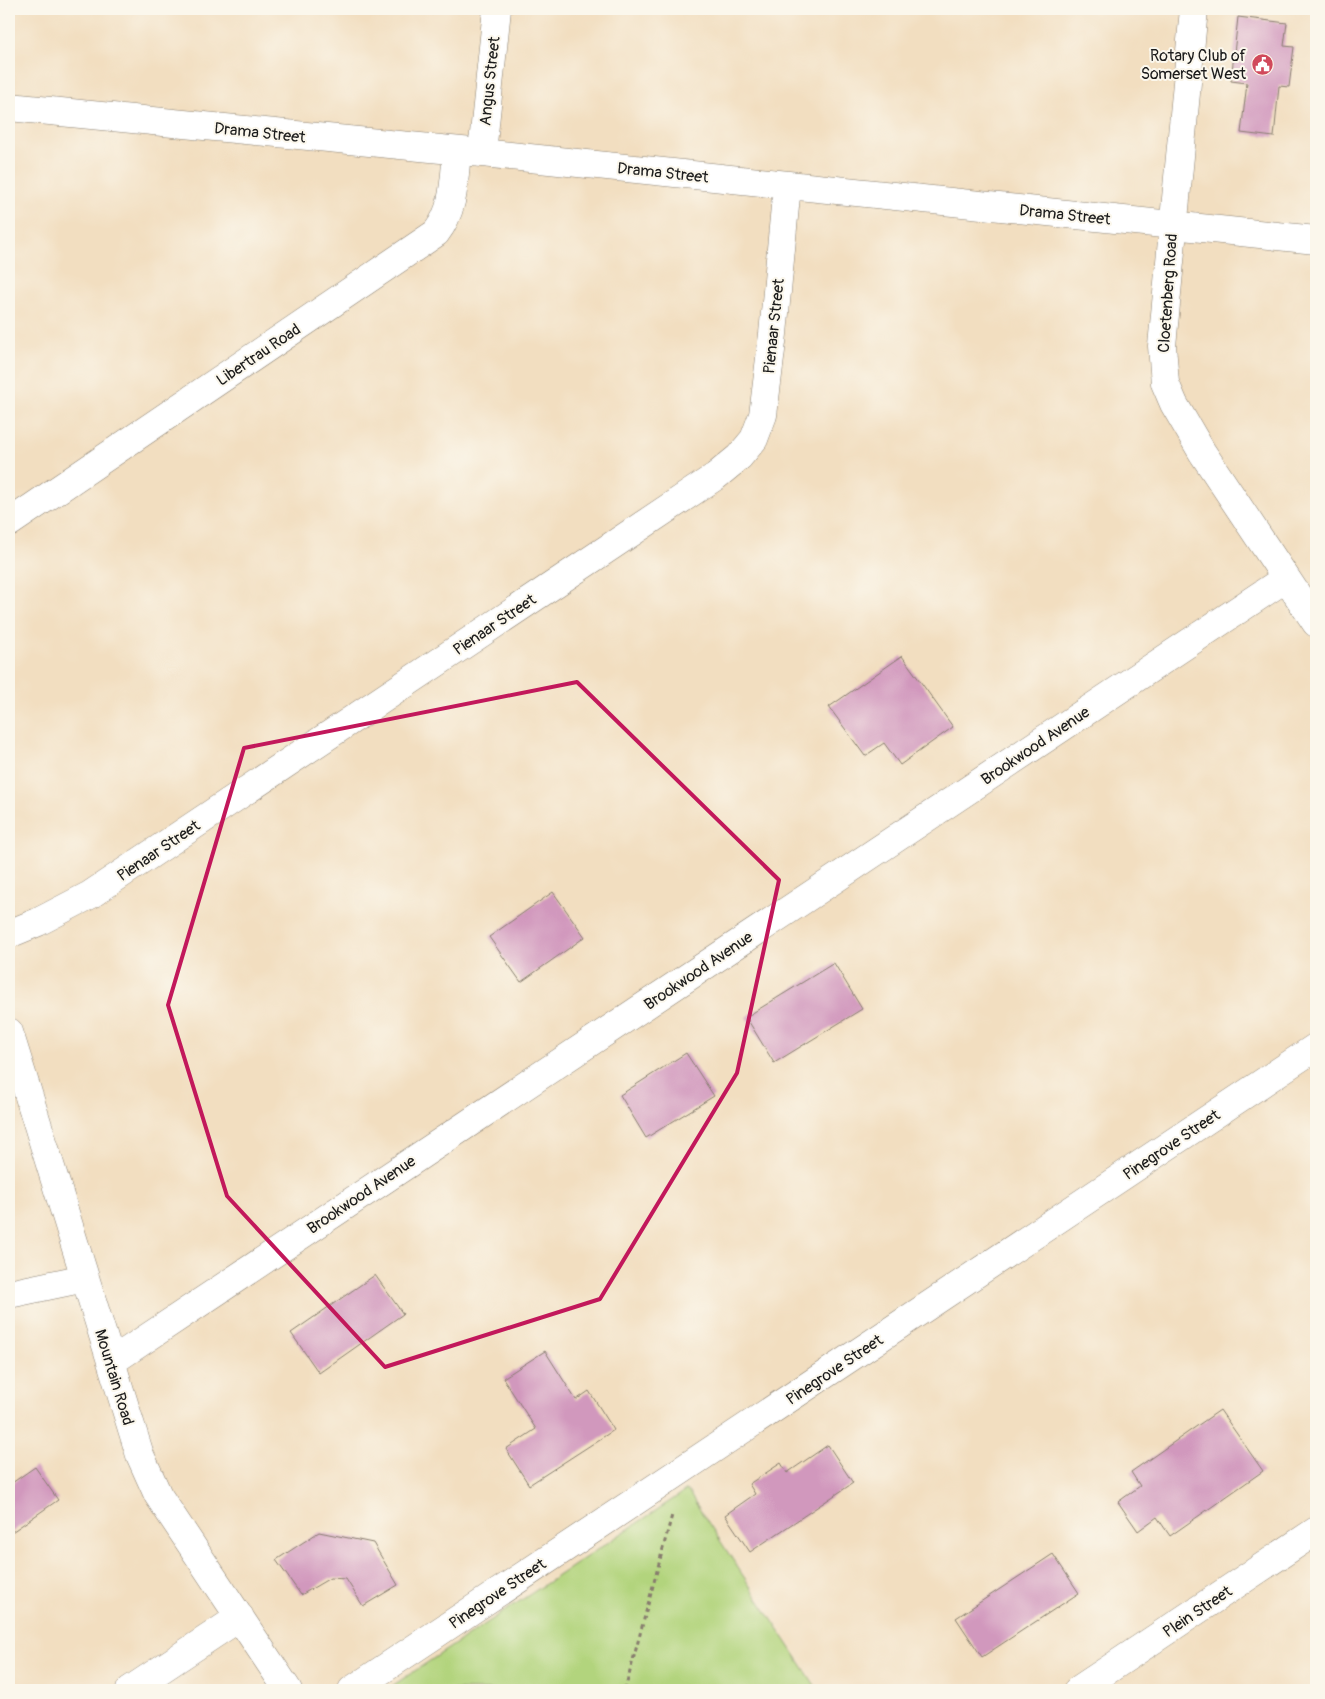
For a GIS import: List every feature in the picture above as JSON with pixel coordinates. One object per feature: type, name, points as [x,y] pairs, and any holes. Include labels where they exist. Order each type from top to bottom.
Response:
[{"type":"street","name":"Angus Street","points":[[470,152],[497,9]]},
{"type":"street","name":"Cloetenberg Road","points":[[1194,9],[1162,346],[1166,383],[1174,404],[1202,452],[1316,623]]},
{"type":"street","name":"Drama Street","points":[[9,107],[470,152],[1316,240]]},
{"type":"street","name":"Libertrau Road","points":[[9,523],[436,233],[445,221],[470,152]]},
{"type":"street","name":"Pienaar Street","points":[[9,934],[38,922],[90,895],[716,476],[739,457],[754,439],[763,415],[774,334],[787,186]]},
{"type":"street","name":"Brookwood Avenue","points":[[111,1362],[1286,578]]},
{"type":"street","name":"Mountain Road","points":[[9,1032],[140,1456],[158,1494],[288,1690]]},
{"type":"street","name":"Pinegrove Street","points":[[352,1690],[1316,1047]]},
{"type":"street","points":[[9,1294],[85,1278]]},
{"type":"street","name":"Plein Street","points":[[1078,1690],[1316,1531]]},
{"type":"street","points":[[130,1690],[240,1617]]},
{"type":"path","points":[[625,1690],[675,1504],[661,1484]]},
{"type":"highlighted area","points":[[577,682],[779,880],[737,1073],[600,1299],[385,1367],[227,1196],[168,1005],[244,748]]},
{"type":"green space","points":[[687,1490],[818,1690],[386,1690]]},
{"type":"building","name":"Rotary Club of Somerset West","points":[[1238,17],[1287,23],[1284,46],[1294,47],[1289,87],[1279,86],[1274,137],[1241,133],[1247,83],[1231,81]]},
{"type":"building","points":[[902,656],[953,727],[900,765],[884,743],[865,756],[829,707]]},
{"type":"building","points":[[553,892],[585,937],[521,982],[489,937]]},
{"type":"building","points":[[834,963],[862,1009],[774,1063],[746,1017]]},
{"type":"building","points":[[686,1053],[714,1096],[646,1138],[620,1095]]},
{"type":"building","points":[[375,1275],[403,1314],[319,1373],[291,1333]]},
{"type":"building","points":[[545,1351],[576,1400],[589,1391],[614,1430],[529,1485],[506,1449],[536,1429],[503,1378]]},
{"type":"building","points":[[1220,1410],[1263,1471],[1170,1536],[1157,1517],[1138,1531],[1118,1502],[1140,1486],[1131,1472]]},
{"type":"building","points":[[828,1445],[853,1483],[750,1552],[725,1515],[755,1494],[749,1484],[781,1463],[787,1473]]},
{"type":"building","points":[[35,1467],[58,1500],[9,1534],[9,1485]]},
{"type":"building","points":[[319,1532],[373,1543],[398,1585],[363,1606],[346,1579],[330,1578],[301,1595],[276,1560]]},
{"type":"building","points":[[1053,1554],[1079,1593],[982,1657],[956,1618]]},
{"type":"place","name":"Rotary Club of Somerset West","points":[[1262,64]]}]
